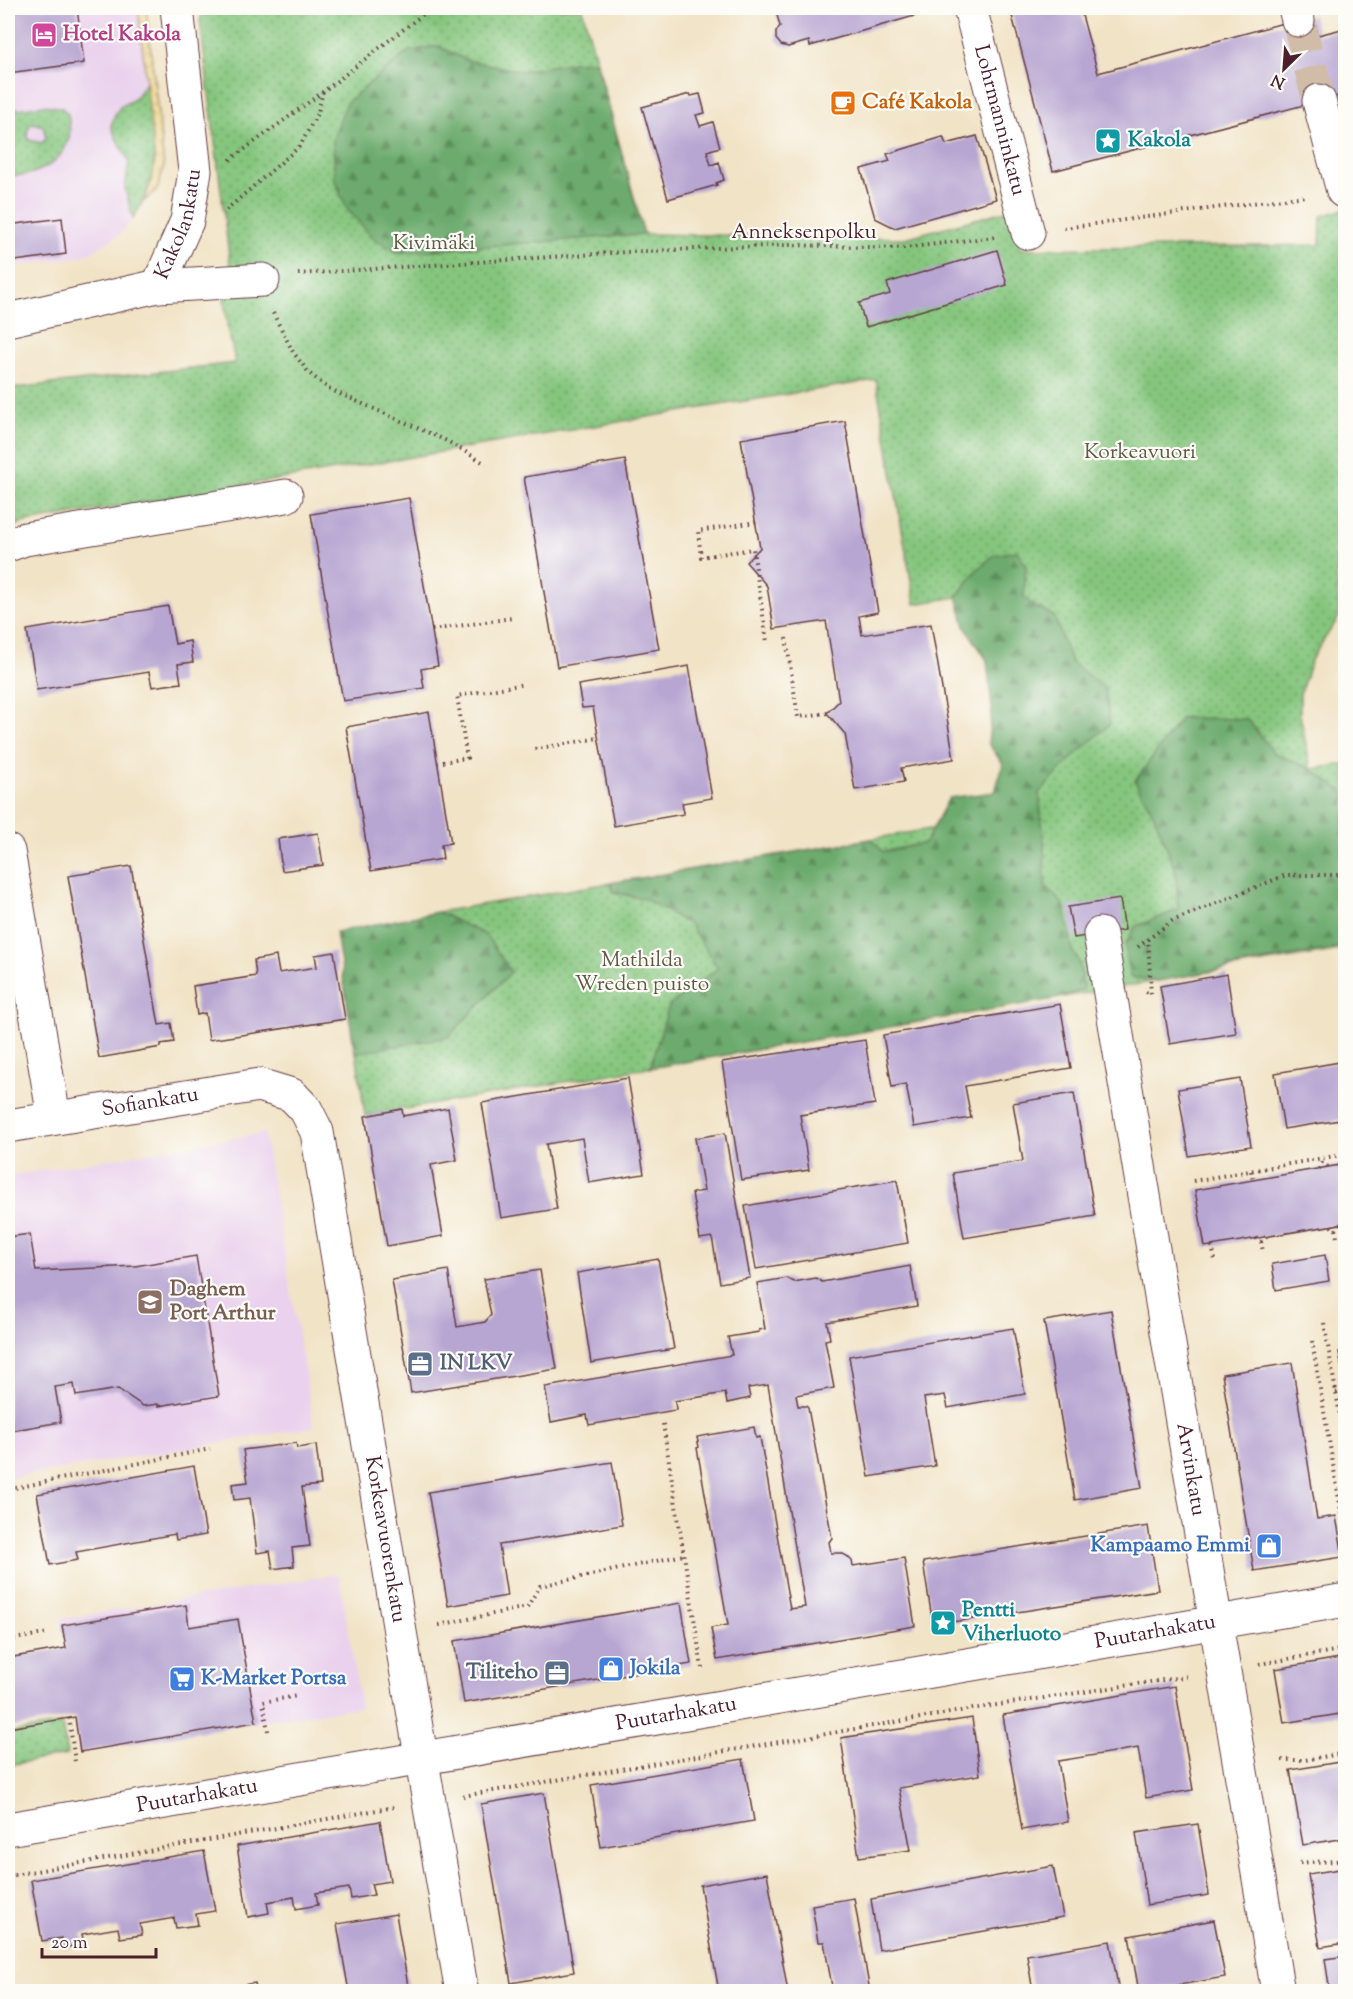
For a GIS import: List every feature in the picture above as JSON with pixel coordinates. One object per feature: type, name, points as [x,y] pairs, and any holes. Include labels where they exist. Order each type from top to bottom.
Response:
[{"type":"street","name":"Kakolankatu","points":[[8,320],[158,286],[187,221],[195,171],[177,8]]},
{"type":"street","name":"Lohrmanninkatu","points":[[970,8],[1028,233]]},
{"type":"street","points":[[1319,100],[1343,191]]},
{"type":"street","points":[[158,286],[262,280]]},
{"type":"street","points":[[8,545],[25,539],[285,496]]},
{"type":"street","points":[[8,851],[54,1117]]},
{"type":"street","name":"Arvinkatu","points":[[1100,934],[1278,1992]]},
{"type":"street","name":"Sofiankatu","points":[[8,1126],[259,1085],[292,1095]]},
{"type":"street","name":"Korkeavuorenkatu","points":[[292,1095],[306,1110],[317,1132],[462,1992]]},
{"type":"street","name":"Puutarhakatu","points":[[8,1829],[1346,1600]]},
{"type":"path","points":[[228,162],[430,8]]},
{"type":"path","points":[[187,221],[221,214],[300,146],[318,112],[324,91]]},
{"type":"path","name":"Anneksenpolku","points":[[262,280],[279,276],[637,252],[790,245],[904,248],[1343,191]]},
{"type":"path","points":[[262,280],[269,306],[293,352],[309,373],[329,389],[447,441],[486,464]]},
{"type":"path","points":[[756,522],[698,531],[701,557],[753,549],[767,642]]},
{"type":"path","points":[[432,630],[513,618]]},
{"type":"path","points":[[786,638],[798,717],[827,712]]},
{"type":"path","points":[[437,763],[467,758],[457,696],[524,684]]},
{"type":"path","points":[[535,749],[599,738]]},
{"type":"path","points":[[1135,949],[1172,921],[1286,875],[1346,875]]},
{"type":"path","points":[[1144,991],[1151,994],[1148,940]]},
{"type":"path","points":[[1193,1181],[1346,1154]]},
{"type":"path","points":[[1322,1160],[1328,1167]]},
{"type":"path","points":[[1319,1169],[1322,1160]]},
{"type":"path","points":[[1251,1171],[1253,1180]]},
{"type":"path","points":[[1335,1230],[1339,1224]]},
{"type":"path","points":[[1331,1226],[1335,1230],[1337,1239]]},
{"type":"path","points":[[1263,1252],[1262,1242],[1267,1236]]},
{"type":"path","points":[[1256,1238],[1262,1242]]},
{"type":"path","points":[[1212,1246],[1215,1260]]},
{"type":"path","points":[[1324,1323],[1346,1450]]},
{"type":"path","points":[[1312,1341],[1346,1540]]},
{"type":"path","points":[[1336,1393],[1346,1391]]},
{"type":"path","points":[[663,1424],[702,1668]]},
{"type":"path","points":[[8,1495],[10,1489],[210,1449]]},
{"type":"path","points":[[439,1624],[527,1607],[540,1586],[684,1555]]},
{"type":"path","points":[[8,1640],[49,1633]]},
{"type":"path","points":[[1259,1665],[1346,1649]]},
{"type":"path","points":[[473,1794],[984,1707],[1190,1676]]},
{"type":"path","points":[[268,1731],[263,1702],[297,1695]]},
{"type":"path","points":[[69,1718],[75,1762]]},
{"type":"path","points":[[1282,1760],[1305,1760],[1346,1753]]},
{"type":"path","points":[[8,1876],[395,1807]]},
{"type":"path","points":[[1300,1863],[1313,1861],[1329,1863],[1346,1860]]},
{"type":"path","points":[[8,1912],[8,1919]]},
{"type":"shaded area","points":[[8,8],[138,8],[154,142],[144,202],[120,234],[83,256],[8,267]]},
{"type":"shaded area","name":"Daghem Port Arthur","points":[[264,1133],[314,1427],[8,1478],[8,1176]]},
{"type":"shaded area","points":[[339,1574],[361,1707],[80,1752],[61,1619]]},
{"type":"green space","points":[[203,8],[582,8],[644,234],[905,238],[1013,209],[1021,249],[1320,245],[1321,216],[1345,209],[1346,534],[1334,539],[1339,617],[1312,658],[1300,694],[1300,715],[1311,769],[1345,764],[1345,949],[365,1116],[351,1015],[336,932],[438,912],[1025,813],[987,592],[915,604],[876,380],[21,523],[8,530],[8,389],[235,363],[229,340],[224,298],[233,288],[200,21]]},
{"type":"green space","name":"Kivimäki","points":[[438,46],[466,60],[522,71],[573,62],[596,61],[644,234],[397,253],[374,239],[347,209],[335,181],[333,139],[346,103],[409,51]]},
{"type":"green space","points":[[147,82],[154,136],[153,168],[150,184],[133,219],[125,188],[129,161],[111,126],[121,106],[133,100]]},
{"type":"green space","points":[[44,105],[62,108],[68,114],[69,138],[60,156],[45,168],[27,174],[8,175],[8,114],[13,110]],"holes":[[[32,123],[43,126],[46,138],[42,143],[29,140],[28,131]]]},
{"type":"green space","points":[[1017,551],[1026,566],[1024,597],[1034,606],[1054,616],[1071,662],[1105,689],[1110,724],[1072,758],[1039,793],[1044,842],[1045,885],[1064,905],[1073,952],[1079,961],[1084,989],[1060,998],[650,1068],[669,1006],[718,968],[689,924],[645,899],[613,892],[611,883],[872,839],[883,852],[925,843],[949,798],[995,792],[1003,764],[988,743],[992,708],[987,660],[965,627],[957,596],[976,571],[994,555]]},
{"type":"green space","points":[[1181,718],[1247,719],[1274,753],[1311,769],[1345,793],[1345,946],[1159,981],[1130,977],[1125,945],[1136,926],[1178,910],[1176,871],[1154,815],[1135,781]]},
{"type":"green space","points":[[438,912],[486,935],[511,972],[448,1037],[355,1053],[336,932]]},
{"type":"green space","points":[[62,1724],[67,1755],[8,1765],[8,1733]]},
{"type":"sand","points":[[138,8],[146,8],[164,166],[158,188],[144,202],[155,162]]},
{"type":"building","name":"Hotel Kakola","points":[[8,8],[77,8],[84,63],[8,73]]},
{"type":"building","points":[[775,8],[942,8],[810,46],[809,41],[788,47],[781,45],[776,39],[776,32],[780,26]]},
{"type":"building","name":"Kakola","points":[[1010,8],[1080,8],[1098,73],[1313,15],[1318,35],[1346,28],[1346,94],[1053,171]]},
{"type":"building","points":[[690,94],[691,96],[700,94],[705,113],[696,115],[700,126],[713,122],[720,147],[707,151],[711,165],[719,162],[724,180],[716,183],[717,185],[668,199],[642,107]]},
{"type":"building","points":[[977,136],[996,199],[895,228],[875,218],[861,169],[890,161],[887,154],[943,137],[946,144]]},
{"type":"building","points":[[62,218],[66,254],[8,262],[8,225]]},
{"type":"building","points":[[997,250],[1007,285],[866,327],[859,303],[890,294],[887,283]]},
{"type":"building","points":[[845,421],[878,612],[859,616],[862,635],[931,624],[954,759],[901,768],[904,782],[855,790],[845,734],[827,713],[839,701],[826,621],[774,629],[767,586],[746,562],[760,548],[741,439]]},
{"type":"building","points":[[625,460],[659,649],[557,667],[524,477]]},
{"type":"building","points":[[409,498],[438,666],[421,669],[424,688],[343,701],[311,514]]},
{"type":"building","points":[[168,606],[175,644],[190,641],[193,662],[178,664],[181,683],[152,687],[149,672],[37,690],[27,630]]},
{"type":"building","points":[[689,666],[712,798],[682,803],[684,814],[614,826],[593,707],[582,708],[578,685]]},
{"type":"building","points":[[429,712],[451,843],[441,845],[443,859],[371,871],[346,727]]},
{"type":"building","points":[[318,833],[323,865],[282,871],[278,839]]},
{"type":"building","points":[[131,866],[159,1025],[171,1023],[174,1042],[161,1044],[161,1047],[99,1058],[68,876]]},
{"type":"building","points":[[1120,899],[1125,930],[1074,938],[1068,907]]},
{"type":"building","points":[[334,952],[345,1019],[209,1040],[205,1013],[197,1015],[193,986],[256,976],[254,960],[276,956],[279,973],[317,967],[315,955]]},
{"type":"building","points":[[1227,974],[1236,1033],[1170,1044],[1160,986]]},
{"type":"building","points":[[1060,1004],[1071,1068],[965,1086],[971,1118],[914,1127],[906,1084],[892,1087],[883,1035]]},
{"type":"building","points":[[865,1040],[875,1104],[800,1115],[809,1170],[741,1180],[722,1062]]},
{"type":"building","points":[[1346,1061],[1346,1119],[1284,1129],[1275,1073]]},
{"type":"building","points":[[628,1078],[644,1174],[589,1183],[582,1138],[546,1144],[557,1209],[501,1218],[482,1103]]},
{"type":"building","points":[[1240,1079],[1251,1146],[1189,1156],[1178,1089]]},
{"type":"building","points":[[1074,1093],[1095,1216],[964,1238],[953,1173],[1023,1161],[1013,1103]]},
{"type":"building","points":[[448,1108],[457,1160],[431,1165],[443,1236],[387,1246],[365,1116],[402,1109],[403,1116]]},
{"type":"building","points":[[725,1133],[750,1278],[720,1283],[712,1237],[700,1239],[692,1193],[704,1191],[695,1138]]},
{"type":"building","points":[[1346,1164],[1346,1223],[1205,1247],[1195,1190]]},
{"type":"building","points":[[897,1180],[908,1243],[756,1269],[745,1206]]},
{"type":"building","points":[[30,1234],[36,1271],[135,1266],[196,1256],[219,1396],[158,1406],[158,1404],[143,1406],[118,1389],[76,1396],[74,1384],[55,1387],[61,1422],[8,1431],[8,1237]]},
{"type":"building","points":[[1325,1255],[1329,1281],[1276,1290],[1272,1264]]},
{"type":"building","points":[[658,1259],[674,1349],[591,1363],[577,1273]]},
{"type":"building","points":[[910,1266],[917,1306],[827,1322],[830,1339],[825,1340],[834,1388],[796,1395],[798,1406],[808,1408],[832,1538],[829,1542],[831,1553],[841,1553],[847,1556],[853,1566],[904,1558],[915,1626],[717,1660],[711,1628],[728,1625],[697,1437],[754,1427],[756,1438],[760,1437],[790,1609],[805,1607],[768,1385],[748,1388],[750,1398],[727,1403],[725,1393],[675,1401],[676,1410],[589,1425],[587,1415],[551,1422],[545,1387],[732,1355],[728,1337],[765,1329],[757,1283],[787,1278],[794,1282],[816,1278],[822,1282]]},
{"type":"building","points":[[448,1270],[457,1327],[485,1322],[491,1315],[484,1279],[540,1270],[557,1369],[411,1393],[392,1280]]},
{"type":"building","points":[[1111,1310],[1142,1488],[1075,1500],[1044,1321]]},
{"type":"building","points":[[1013,1328],[1025,1394],[948,1408],[945,1395],[924,1398],[935,1466],[869,1477],[849,1356]]},
{"type":"building","points":[[1346,1351],[1346,1380],[1344,1380],[1339,1352]]},
{"type":"building","points":[[1292,1363],[1317,1519],[1336,1516],[1343,1557],[1254,1571],[1222,1374]]},
{"type":"building","points":[[296,1443],[297,1448],[316,1445],[321,1485],[302,1487],[310,1546],[292,1548],[294,1566],[273,1569],[270,1551],[257,1553],[250,1498],[234,1500],[232,1484],[248,1482],[243,1450]]},
{"type":"building","points":[[612,1462],[622,1525],[499,1545],[507,1596],[448,1606],[428,1492]]},
{"type":"building","points":[[194,1466],[206,1535],[176,1540],[175,1534],[76,1552],[78,1560],[50,1565],[37,1494]]},
{"type":"building","points":[[1148,1526],[1158,1590],[933,1625],[923,1562]]},
{"type":"building","points":[[681,1603],[691,1664],[464,1703],[454,1641]]},
{"type":"building","name":"K-Market Portsa","points":[[186,1605],[189,1627],[238,1619],[256,1722],[80,1752],[75,1717],[8,1728],[8,1658],[66,1648],[62,1625]]},
{"type":"building","points":[[1346,1657],[1346,1713],[1284,1723],[1275,1669]]},
{"type":"building","points":[[1175,1686],[1193,1790],[1146,1798],[1138,1748],[1058,1761],[1068,1822],[1022,1830],[1003,1715]]},
{"type":"building","points":[[972,1718],[980,1775],[899,1788],[911,1850],[859,1857],[841,1738]]},
{"type":"building","points":[[743,1759],[754,1821],[601,1847],[591,1785]]},
{"type":"building","points":[[1346,1761],[1346,1838],[1303,1845],[1290,1770]]},
{"type":"building","points":[[544,1793],[574,1972],[511,1983],[481,1804]]},
{"type":"building","points":[[380,1821],[390,1881],[371,1884],[374,1895],[351,1899],[349,1888],[316,1893],[318,1905],[296,1909],[294,1897],[267,1902],[269,1913],[248,1917],[237,1846]]},
{"type":"building","points":[[1198,1824],[1209,1895],[1147,1905],[1136,1833]]},
{"type":"building","points":[[204,1851],[215,1911],[196,1914],[198,1925],[176,1928],[174,1918],[140,1924],[142,1935],[120,1938],[118,1928],[82,1934],[84,1944],[63,1948],[61,1938],[42,1941],[31,1880]]},
{"type":"building","points":[[1053,1866],[1063,1917],[879,1950],[871,1899]]},
{"type":"building","points":[[1346,1868],[1346,1943],[1320,1947],[1308,1874]]},
{"type":"building","points":[[767,1873],[788,1992],[719,1992],[700,1885]]},
{"type":"building","points":[[854,1898],[870,1992],[833,1992],[824,1942],[818,1942],[812,1905]]},
{"type":"building","points":[[396,1914],[409,1992],[349,1992],[337,1924]]},
{"type":"building","points":[[1214,1920],[1225,1977],[1139,1992],[1129,1936]]},
{"type":"building","points":[[1110,1941],[1119,1992],[1033,1992],[1027,1955]]},
{"type":"building","points":[[1346,1956],[1346,1992],[1330,1992],[1325,1959]]},
{"type":"building","points":[[255,1983],[257,1992],[210,1992],[210,1990]]},
{"type":"tunnel","points":[[1298,20],[1319,101]]},
{"type":"place","name":"Hotel Kakola","points":[[44,35]]},
{"type":"place","name":"Café Kakola","points":[[843,103]]},
{"type":"place","name":"Kakola","points":[[1108,141]]},
{"type":"place","name":"Daghem Port Arthur","points":[[150,1302]]},
{"type":"place","name":"IN LKV","points":[[420,1364]]},
{"type":"place","name":"Kampaamo Emmi","points":[[1269,1546]]},
{"type":"place","name":"Pentti Viherluoto","points":[[943,1623]]},
{"type":"place","name":"Jokila","points":[[611,1669]]},
{"type":"place","name":"Tiliteho","points":[[557,1673]]},
{"type":"place","name":"K-Market Portsa","points":[[182,1679]]},
{"type":"park label","name":"Korkeavuori","points":[[1140,453]]},
{"type":"park label","name":"Mathilda Wreden puisto","points":[[642,973]]}]
